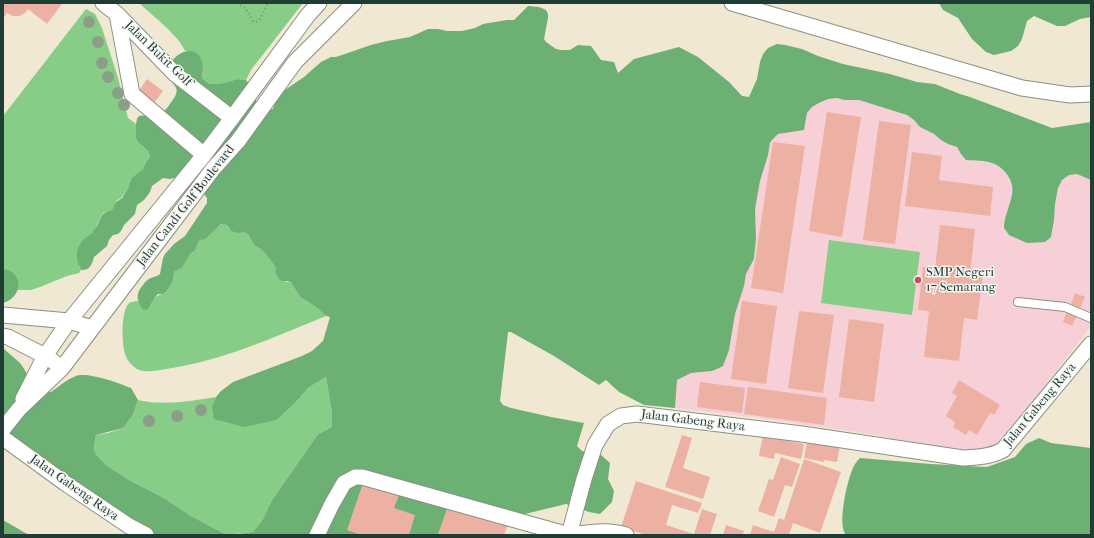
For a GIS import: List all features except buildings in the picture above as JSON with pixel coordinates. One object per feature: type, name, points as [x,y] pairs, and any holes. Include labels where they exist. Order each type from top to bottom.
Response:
[{"type":"street","name":"Jalan Bukit Golf","points":[[103,3],[117,14],[175,74],[232,118]]},
{"type":"street","name":"Jalan Candi Golf Boulevard","points":[[3,429],[18,409],[45,356],[69,321],[204,155],[308,15],[319,3]]},
{"type":"street","name":"Jalan Candi Golf Boulevard","points":[[18,409],[62,368],[213,169],[238,141],[295,62],[354,3]]},
{"type":"street","points":[[732,3],[1022,88],[1070,95],[1091,94]]},
{"type":"street","points":[[117,14],[132,94],[204,155]]},
{"type":"street","points":[[3,315],[69,321],[92,328]]},
{"type":"street","points":[[3,336],[8,337],[45,356],[62,368]]},
{"type":"street","name":"Jalan Gabeng Raya","points":[[569,535],[595,445],[608,424],[621,416],[637,414],[726,424],[963,458],[989,456],[1002,450],[1091,344]]},
{"type":"street","name":"Jalan Gabeng Raya","points":[[3,438],[65,483],[129,526],[146,535]]},
{"type":"street","points":[[317,535],[344,483],[355,477],[362,477],[569,535],[606,531],[613,531],[626,535]]},
{"type":"lane","points":[[1018,302],[1065,307],[1091,318]]},
{"type":"path","points":[[237,3],[245,8],[253,21],[256,22],[260,19],[268,3]]},
{"type":"shaded area","name":"SMP Negeri 17 Semarang","points":[[837,98],[844,100],[859,100],[907,115],[920,127],[934,134],[948,144],[957,147],[966,160],[990,162],[998,166],[1009,178],[1013,194],[1004,220],[1051,237],[1058,188],[1062,180],[1069,175],[1077,174],[1091,180],[1091,326],[993,453],[945,449],[870,434],[675,408],[677,380],[691,373],[712,371],[729,351],[735,314],[744,286],[746,274],[755,259],[755,209],[760,181],[772,140],[778,134],[804,130],[807,113],[812,107],[828,99]]},
{"type":"green space","points":[[139,3],[303,3],[251,70],[246,80],[237,79],[227,83],[209,84],[202,78],[203,66],[197,54],[185,51],[171,32]]},
{"type":"green space","points":[[939,3],[1091,3],[1091,17],[1080,19],[1065,26],[1057,26],[1034,16],[1027,21],[1022,39],[1018,46],[1011,51],[994,55],[986,52],[972,39],[958,18],[943,10]]},
{"type":"green space","points":[[528,6],[539,7],[546,10],[548,14],[544,39],[546,42],[556,49],[561,50],[570,50],[578,45],[591,46],[601,60],[614,62],[618,73],[634,59],[679,47],[698,57],[729,82],[742,96],[749,97],[757,79],[763,54],[768,48],[777,44],[802,49],[843,64],[890,74],[917,82],[935,84],[1052,128],[1091,122],[1091,180],[1077,174],[1069,175],[1062,180],[1058,188],[1051,237],[1045,242],[1027,243],[1009,235],[1004,228],[1011,199],[1012,185],[1008,175],[1001,168],[989,162],[966,160],[957,147],[948,144],[934,134],[920,127],[907,115],[859,100],[844,100],[837,98],[828,99],[812,107],[807,113],[804,130],[778,134],[770,143],[760,181],[755,209],[756,238],[754,259],[746,274],[744,286],[735,314],[729,350],[723,366],[712,371],[691,373],[677,380],[675,408],[644,405],[619,392],[606,380],[599,385],[554,356],[511,332],[508,332],[500,401],[503,405],[511,408],[584,423],[577,446],[582,451],[600,454],[610,463],[608,479],[614,491],[612,502],[600,514],[566,504],[525,514],[514,524],[507,527],[448,507],[438,535],[231,535],[253,532],[263,519],[272,500],[318,434],[332,427],[332,414],[326,377],[308,388],[297,401],[276,420],[244,427],[214,419],[212,406],[216,397],[233,382],[312,351],[323,341],[330,317],[326,316],[316,307],[300,297],[290,281],[282,281],[279,279],[276,274],[275,266],[262,250],[254,245],[248,234],[231,231],[225,224],[221,224],[205,239],[200,240],[195,251],[191,253],[182,268],[174,272],[173,281],[166,292],[163,294],[158,294],[149,308],[146,310],[142,309],[138,296],[141,288],[152,277],[160,274],[165,254],[174,244],[185,236],[207,203],[207,198],[191,178],[163,178],[152,186],[150,192],[144,200],[137,205],[135,214],[124,225],[121,231],[118,234],[113,235],[107,246],[94,257],[89,268],[81,270],[77,257],[79,246],[93,231],[102,216],[112,210],[116,202],[122,198],[132,178],[143,169],[150,157],[148,151],[138,142],[136,138],[137,119],[139,116],[162,112],[168,107],[175,97],[177,91],[169,78],[169,70],[171,62],[181,53],[190,51],[195,52],[198,55],[203,66],[202,78],[209,84],[226,83],[237,79],[246,80],[253,91],[259,113],[273,109],[279,94],[304,77],[321,62],[331,57],[336,57],[371,45],[410,37],[428,29],[462,31],[475,28],[483,24],[514,20]]},
{"type":"green space","points":[[86,9],[95,14],[102,28],[118,78],[128,118],[136,124],[136,134],[141,145],[148,151],[150,157],[143,169],[133,178],[121,198],[117,200],[112,210],[105,212],[102,215],[94,231],[87,236],[79,266],[81,270],[79,273],[31,290],[18,290],[18,283],[3,268],[3,116]]},
{"type":"green space","points":[[223,223],[227,224],[229,229],[248,234],[254,245],[262,250],[275,266],[275,270],[286,282],[290,281],[300,297],[316,307],[326,316],[267,340],[207,360],[153,371],[142,371],[137,369],[130,364],[124,349],[123,318],[127,305],[131,302],[138,301],[142,309],[149,308],[155,297],[166,292],[173,281],[174,272],[182,268],[191,253],[195,251],[200,240]]},
{"type":"green space","points":[[829,240],[920,252],[912,315],[821,303]]},
{"type":"green space","points":[[3,268],[11,271],[15,275],[18,280],[18,285],[14,296],[10,300],[3,303]]},
{"type":"green space","points":[[3,348],[20,363],[31,382],[38,388],[44,390],[51,392],[69,380],[80,375],[99,377],[131,388],[138,400],[133,415],[123,428],[96,435],[94,446],[95,453],[106,465],[129,480],[164,498],[191,516],[227,535],[149,535],[3,436]]},
{"type":"green space","points":[[326,377],[332,414],[332,427],[318,434],[272,500],[263,519],[253,532],[227,535],[191,516],[164,498],[129,480],[106,465],[95,453],[94,446],[96,435],[123,428],[133,415],[138,400],[167,403],[216,397],[212,406],[286,410],[297,401],[308,388]]},
{"type":"green space","points":[[1039,438],[1051,443],[1091,448],[1091,535],[846,535],[843,530],[842,522],[846,492],[854,466],[860,458],[987,467],[1015,457],[1026,444]]},
{"type":"green space","points":[[3,520],[29,535],[3,535]]},
{"type":"place","name":"SMP Negeri 17 Semarang","points":[[918,280]]}]
